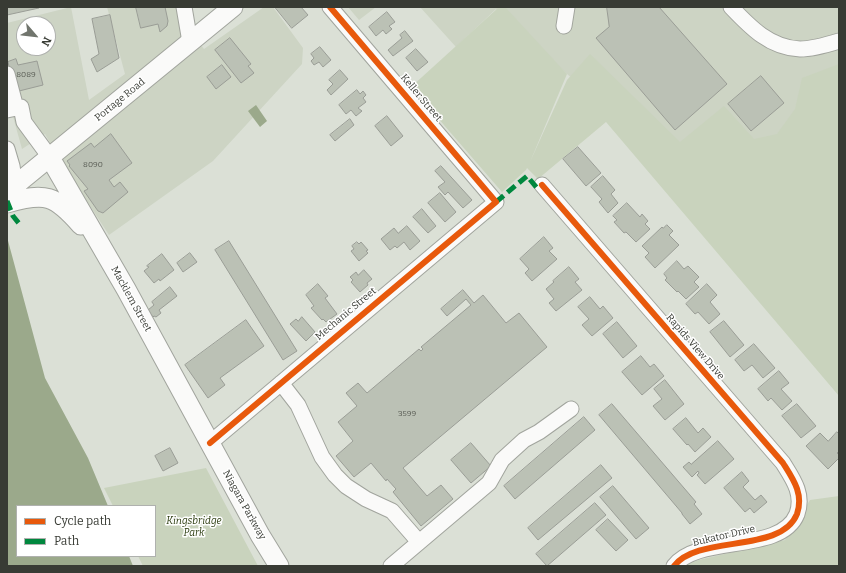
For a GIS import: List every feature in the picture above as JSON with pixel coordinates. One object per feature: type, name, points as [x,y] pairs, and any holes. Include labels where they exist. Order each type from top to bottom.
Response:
[{"type":"main road","name":"Portage Road","points":[[12,195],[49,156],[233,7]]},
{"type":"main road","name":"Macklem Street","points":[[49,156],[110,261],[210,443]]},
{"type":"main road","points":[[12,195],[40,197],[53,200],[65,208],[110,261]]},
{"type":"main road","name":"Niagara Parkway","points":[[210,443],[279,566]]},
{"type":"street","points":[[184,7],[190,42]]},
{"type":"street","name":"Keller Street","points":[[330,7],[496,202]]},
{"type":"street","points":[[564,26],[567,7]]},
{"type":"street","points":[[731,7],[750,28],[772,42],[781,45],[800,49],[839,41]]},
{"type":"street","points":[[7,74],[11,109],[21,107],[24,122],[49,156]]},
{"type":"street","points":[[7,149],[12,166],[12,195]]},
{"type":"street","name":"Rapids View Drive","points":[[542,185],[783,463],[796,485],[800,502],[795,518],[783,531]]},
{"type":"street","name":"Mechanic Street","points":[[210,443],[496,202]]},
{"type":"street","points":[[281,383],[298,405],[322,457],[335,475],[352,490],[366,499],[392,511],[419,542]]},
{"type":"street","points":[[391,566],[489,483],[502,460],[524,440],[542,430],[571,409]]},
{"type":"street","name":"Bukator Drive","points":[[674,566],[680,559],[690,554],[757,539],[783,531]]},
{"type":"shaded area","points":[[71,7],[89,100],[125,74],[107,7],[183,7],[187,27],[204,49],[264,7],[273,7],[303,48],[302,64],[213,161],[109,235],[58,157],[45,134],[22,149],[7,95],[7,23],[16,21],[16,56],[56,56],[56,16],[35,16]]},
{"type":"shaded area","points":[[348,7],[376,7],[359,20]]},
{"type":"shaded area","points":[[420,7],[839,7],[839,137],[708,232],[600,102],[496,9],[456,47]]},
{"type":"shaded area","points":[[256,105],[267,121],[260,127],[248,111]]},
{"type":"shaded area","points":[[7,237],[45,378],[88,458],[108,505],[16,505],[16,557],[129,557],[133,566],[7,566]]},
{"type":"green space","points":[[499,7],[505,7],[567,74],[530,162],[567,80],[590,54],[680,142],[724,106],[754,139],[777,134],[795,109],[802,78],[839,64],[839,396],[606,122],[538,179],[527,168],[502,192],[411,87]]},
{"type":"green space","name":"Kingsbridge Park","points":[[206,468],[258,566],[143,566],[138,557],[156,557],[156,505],[112,505],[104,488]]},
{"type":"green space","points":[[839,496],[839,566],[687,566],[690,562],[785,540],[810,500]]},
{"type":"building","points":[[7,7],[39,7],[39,8],[7,15]]},
{"type":"building","points":[[136,7],[165,7],[168,21],[167,26],[160,32],[158,24],[141,28]]},
{"type":"building","points":[[275,7],[301,7],[308,15],[292,28]]},
{"type":"building","points":[[607,7],[659,7],[727,84],[675,130],[596,38],[609,27]]},
{"type":"building","points":[[387,12],[395,22],[389,26],[392,29],[386,34],[383,30],[376,36],[369,27]]},
{"type":"building","points":[[110,15],[119,58],[97,72],[91,59],[99,54],[92,19]]},
{"type":"building","points":[[405,31],[413,41],[393,56],[388,50],[402,38],[400,35]]},
{"type":"building","points":[[230,38],[251,64],[248,66],[254,73],[241,83],[215,50]]},
{"type":"building","points":[[320,47],[331,60],[323,67],[319,62],[314,65],[311,61],[314,58],[311,54]]},
{"type":"building","points":[[416,49],[428,62],[417,71],[406,58]]},
{"type":"building","points":[[16,59],[18,65],[37,61],[43,85],[15,92],[8,62]]},
{"type":"building","points":[[222,65],[231,77],[216,89],[207,77]]},
{"type":"building","points":[[340,70],[348,79],[331,95],[327,90],[333,84],[329,80]]},
{"type":"building","points":[[761,76],[784,103],[751,131],[728,104]]},
{"type":"building","points":[[357,90],[360,94],[363,91],[366,95],[363,98],[366,102],[358,108],[362,111],[356,116],[351,110],[346,114],[339,105]]},
{"type":"building","points":[[387,116],[403,136],[391,146],[375,126]]},
{"type":"building","points":[[350,119],[354,125],[335,141],[330,135]]},
{"type":"building","points":[[111,134],[132,163],[109,180],[114,187],[120,182],[128,192],[103,213],[98,211],[84,191],[88,189],[69,166],[70,165],[67,161],[91,143],[94,147]]},
{"type":"building","points":[[578,147],[601,173],[586,186],[563,159]]},
{"type":"building","points":[[441,166],[472,200],[463,208],[448,192],[445,195],[438,187],[445,182],[435,171]]},
{"type":"building","points":[[603,176],[615,190],[611,194],[618,203],[608,213],[599,202],[602,199],[591,187]]},
{"type":"building","points":[[440,193],[456,212],[445,222],[428,203]]},
{"type":"building","points":[[627,203],[640,217],[642,214],[648,221],[645,224],[650,229],[636,242],[626,232],[624,233],[614,222],[617,220],[613,216]]},
{"type":"building","points":[[422,209],[436,226],[428,233],[413,217]]},
{"type":"building","points":[[667,225],[673,231],[669,235],[679,245],[655,268],[645,257],[649,253],[642,246],[662,227],[663,228]]},
{"type":"building","points":[[407,226],[420,241],[410,250],[404,242],[397,248],[395,246],[390,250],[381,239],[394,228],[398,233]]},
{"type":"building","points":[[544,237],[553,248],[549,251],[557,259],[532,281],[525,273],[529,269],[520,259]]},
{"type":"building","points":[[229,241],[297,351],[283,360],[215,250]]},
{"type":"building","points":[[357,242],[359,244],[361,242],[368,250],[366,251],[368,253],[359,261],[351,251],[354,249],[352,246]]},
{"type":"building","points":[[190,253],[197,262],[183,272],[177,263]]},
{"type":"building","points":[[162,254],[174,270],[160,281],[159,279],[154,283],[144,271],[149,267],[147,266]]},
{"type":"building","points":[[677,261],[684,269],[688,266],[699,277],[694,282],[699,287],[686,299],[665,280],[667,278],[664,274]]},
{"type":"building","points":[[569,267],[579,279],[575,282],[582,290],[556,311],[549,303],[554,299],[546,289]]},
{"type":"building","points":[[364,270],[372,279],[360,292],[351,282],[353,280],[350,277],[356,272],[358,275]]},
{"type":"building","points":[[318,284],[328,296],[325,298],[337,314],[326,322],[323,319],[322,320],[311,308],[314,306],[306,295]]},
{"type":"building","points":[[707,284],[717,295],[710,302],[720,314],[709,324],[698,312],[695,314],[686,304]]},
{"type":"building","points":[[170,287],[177,296],[159,310],[161,313],[156,317],[153,317],[148,310],[154,305],[152,302]]},
{"type":"building","points":[[463,290],[474,303],[483,295],[506,323],[519,313],[547,347],[403,468],[427,496],[441,485],[453,499],[421,526],[393,492],[396,489],[387,479],[386,481],[371,463],[354,477],[336,456],[353,441],[338,422],[357,406],[346,393],[358,383],[367,393],[419,349],[421,351],[423,349],[421,347],[471,305],[466,299],[447,316],[441,309]]},
{"type":"building","points":[[590,297],[600,309],[603,306],[613,318],[592,336],[582,325],[589,319],[578,307]]},
{"type":"building","points":[[302,317],[315,332],[306,341],[290,324],[296,319],[298,321]]},
{"type":"building","points":[[246,320],[264,346],[220,378],[225,385],[208,398],[185,365]]},
{"type":"building","points":[[724,321],[744,345],[730,357],[710,332]]},
{"type":"building","points":[[617,322],[637,346],[623,358],[603,334]]},
{"type":"building","points":[[754,344],[775,368],[763,378],[752,365],[744,371],[735,360]]},
{"type":"building","points":[[641,356],[650,367],[654,364],[664,376],[642,395],[622,372]]},
{"type":"building","points":[[779,371],[789,383],[781,389],[792,401],[782,410],[771,398],[768,401],[758,389]]},
{"type":"building","points":[[665,380],[684,404],[665,420],[653,406],[662,399],[654,389]]},
{"type":"building","points":[[612,404],[696,502],[694,504],[702,514],[690,524],[599,415]]},
{"type":"building","points":[[797,404],[816,426],[801,438],[782,416]]},
{"type":"building","points":[[584,417],[595,430],[515,499],[504,486]]},
{"type":"building","points":[[686,418],[698,433],[703,428],[711,437],[695,452],[673,429]]},
{"type":"building","points":[[837,432],[839,434],[839,451],[837,453],[839,458],[828,469],[806,446],[820,433],[828,441]]},
{"type":"building","points":[[718,441],[734,459],[705,484],[697,475],[699,473],[698,471],[692,477],[683,467],[689,462],[691,464]]},
{"type":"building","points":[[471,443],[491,466],[471,483],[451,460]]},
{"type":"building","points":[[170,448],[178,463],[163,471],[155,456]]},
{"type":"building","points":[[601,465],[612,478],[538,540],[528,528]]},
{"type":"building","points":[[742,472],[749,481],[743,487],[755,500],[761,495],[767,502],[754,513],[750,508],[745,512],[724,488]]},
{"type":"building","points":[[613,486],[649,528],[636,539],[600,497]]},
{"type":"building","points":[[595,503],[606,515],[547,566],[536,554]]},
{"type":"building","points":[[608,519],[628,540],[616,551],[596,530]]},
{"type":"marked path","points":[[496,202],[527,176],[537,188],[542,185]]},
{"type":"marked path","points":[[7,201],[13,216],[21,226]]},
{"type":"cycle path","points":[[210,443],[496,202],[330,7]]},
{"type":"cycle path","points":[[542,185],[783,463],[796,487],[799,507],[797,514],[788,526],[775,534],[758,540],[702,550],[686,556],[674,566]]}]
